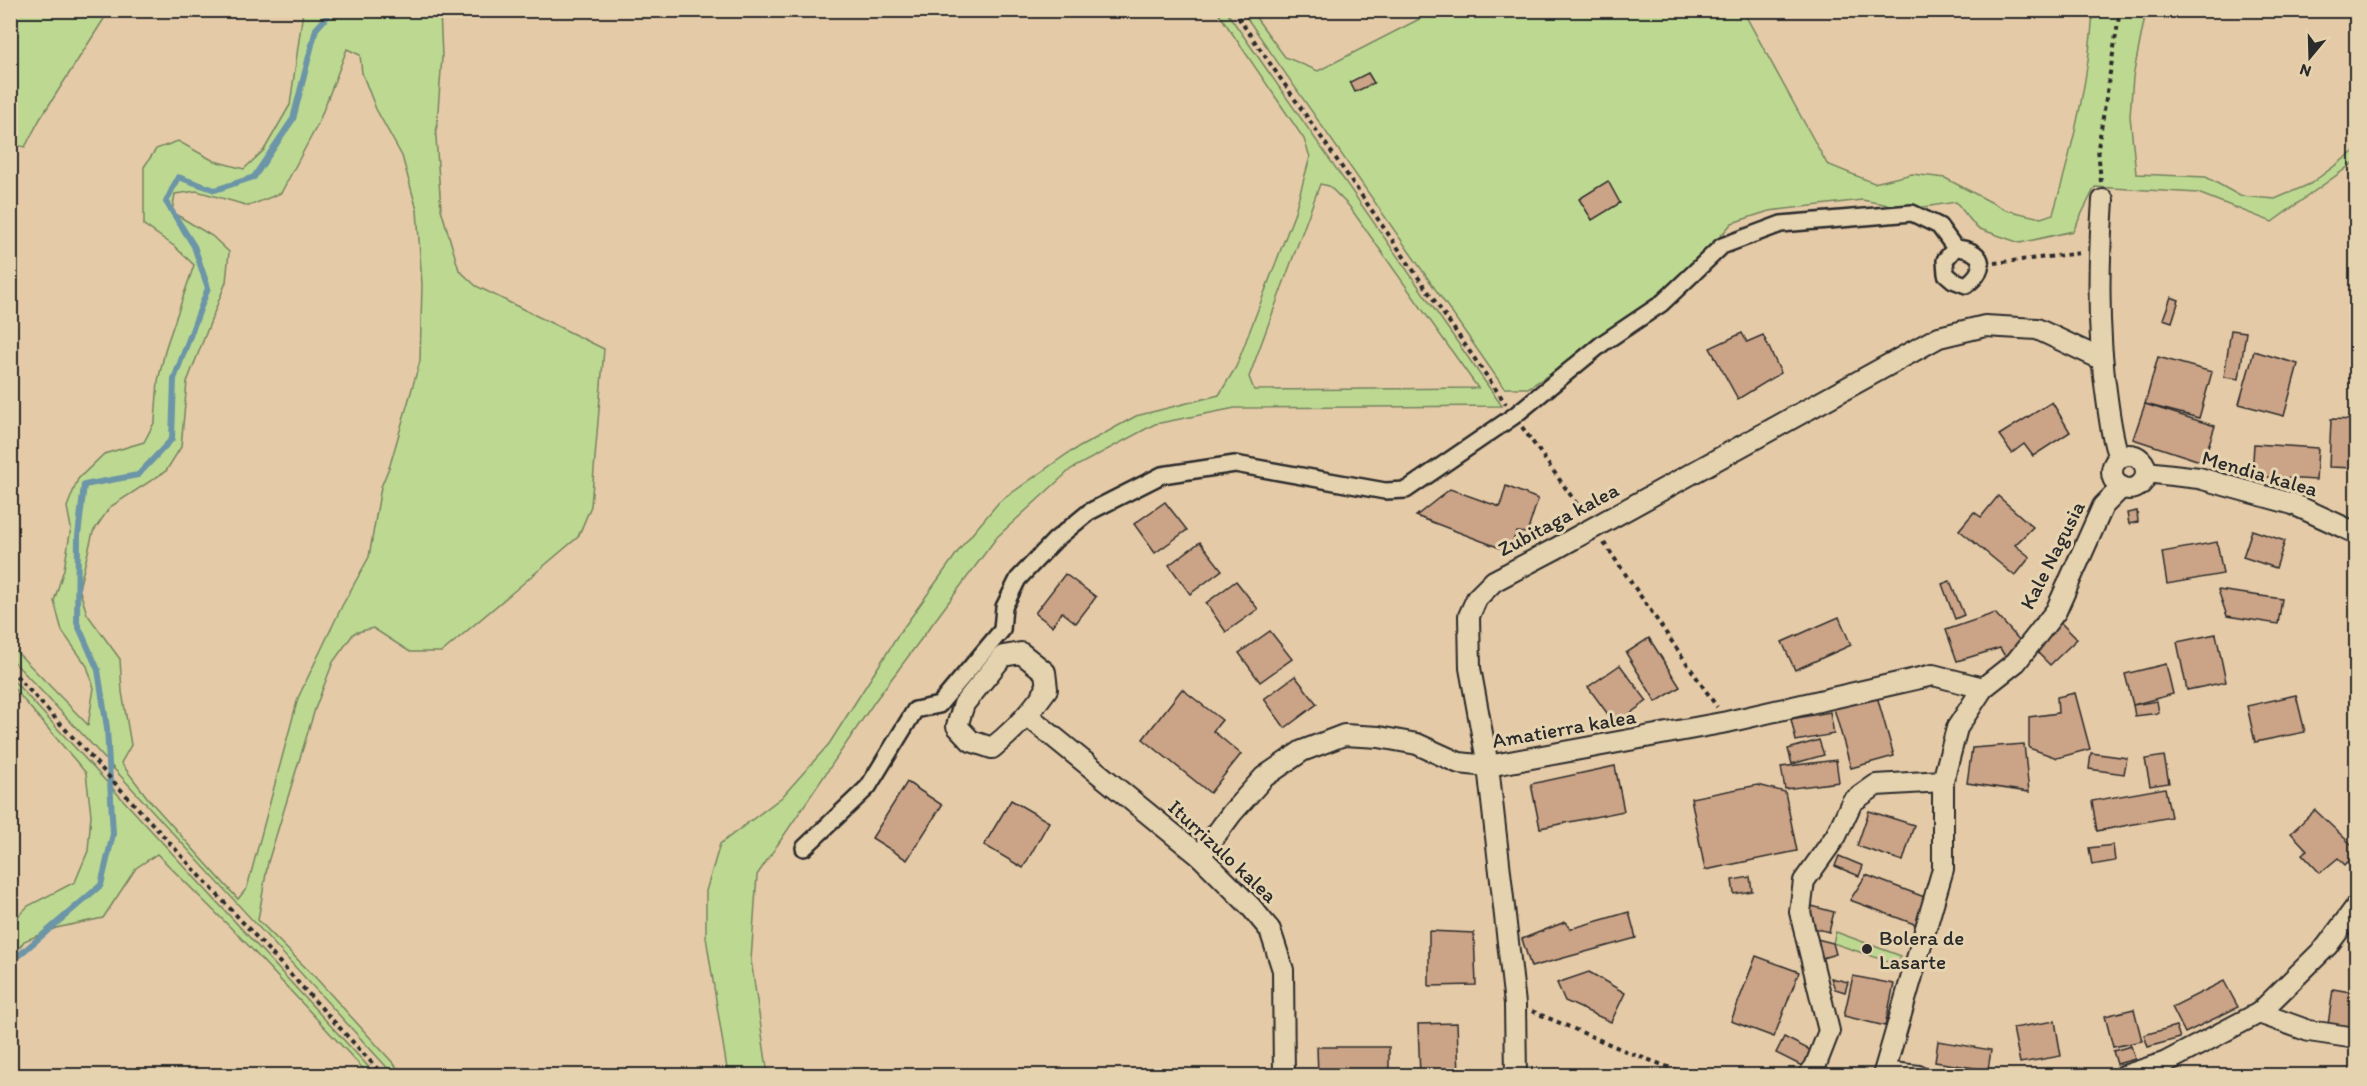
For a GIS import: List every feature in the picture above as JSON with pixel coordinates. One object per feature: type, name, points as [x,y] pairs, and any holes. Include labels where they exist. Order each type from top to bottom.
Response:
[{"type":"street","points":[[2103,200],[2099,251],[2101,359],[2113,444],[2120,458]]},
{"type":"street","points":[[804,848],[868,787],[915,710],[939,705],[1002,630],[1004,607],[1018,579],[1055,540],[1089,512],[1162,475],[1235,464],[1385,491],[1406,490],[1514,416],[1603,342],[1661,304],[1722,246],[1781,224],[1912,213],[1939,226],[1955,248],[1968,249],[1979,256],[1982,265],[1976,277],[1966,285],[1953,280],[1946,274],[1945,260],[1955,248]]},
{"type":"street","name":"Zubitaga kalea","points":[[1516,1076],[1515,1004],[1488,766],[1470,668],[1469,616],[1477,598],[1494,581],[1939,337],[1985,326],[2037,330],[2101,359]]},
{"type":"street","points":[[2126,455],[2137,457],[2142,461],[2146,472],[2143,482],[2134,488],[2122,488],[2112,473],[2120,458],[2126,455]]},
{"type":"street","name":"Mendia kalea","points":[[2146,472],[2199,478],[2293,504],[2356,533]]},
{"type":"street","name":"Kale Nagusia","points":[[1883,1074],[1943,869],[1943,781],[1957,728],[1983,688],[2016,662],[2056,611],[2103,506],[2122,488]]},
{"type":"street","points":[[1021,652],[1045,672],[1047,689],[1028,716],[1014,731],[992,748],[971,741],[957,726],[964,704],[1003,656],[1021,652]]},
{"type":"street","name":"Amatierra kalea","points":[[1200,856],[1232,813],[1264,777],[1302,751],[1344,735],[1379,737],[1417,744],[1459,763],[1488,766],[1728,722],[1934,675],[1983,688]]},
{"type":"street","name":"Iturrizulo kalea","points":[[1028,716],[1200,856],[1251,907],[1270,930],[1283,970],[1284,1076]]},
{"type":"street","points":[[1808,1076],[1815,1067],[1829,1031],[1800,912],[1804,881],[1836,836],[1852,802],[1876,785],[1943,781]]},
{"type":"street","points":[[2124,1076],[2164,1069],[2259,1013],[2326,946],[2356,907]]},
{"type":"street","points":[[2259,1013],[2309,1031],[2356,1038]]},
{"type":"street","points":[[1883,1074],[1918,1076]]},
{"type":"path","points":[[1233,10],[1728,722]]},
{"type":"path","points":[[2103,200],[2098,148],[2120,10]]},
{"type":"path","points":[[1982,265],[2099,251]]},
{"type":"path","points":[[10,669],[384,1076]]},
{"type":"path","points":[[1515,1004],[1630,1053],[1693,1076]]},
{"type":"green space","points":[[11,10],[109,11],[40,119],[25,147],[11,144]]},
{"type":"green space","points":[[303,11],[440,11],[442,57],[436,137],[441,209],[459,270],[476,286],[604,349],[591,506],[578,537],[442,652],[410,652],[373,628],[354,633],[333,662],[315,709],[268,862],[258,920],[315,977],[404,1075],[394,1075],[11,659],[11,646],[88,725],[94,688],[87,666],[62,631],[54,601],[64,569],[71,528],[67,507],[78,479],[104,454],[144,442],[155,421],[158,381],[166,347],[194,265],[174,246],[144,225],[144,167],[156,149],[178,141],[214,161],[244,169],[264,150],[290,105]],"holes":[[[347,49],[360,55],[362,73],[376,109],[402,156],[417,210],[422,285],[420,361],[390,465],[381,487],[369,557],[342,606],[298,698],[247,888],[238,899],[150,801],[121,763],[131,745],[122,692],[120,659],[87,614],[79,588],[93,532],[110,507],[166,471],[181,447],[187,382],[226,282],[229,252],[212,236],[172,212],[175,194],[197,191],[249,206],[281,193],[318,124]]]},
{"type":"green space","points":[[1217,11],[1226,11],[1502,406],[1235,408],[1155,424],[1071,469],[997,537],[875,701],[757,875],[751,960],[768,1075],[728,1075],[706,937],[706,891],[720,844],[782,797],[829,744],[899,634],[962,546],[999,502],[1067,454],[1136,416],[1219,395],[1236,367],[1294,215],[1310,157],[1304,139]],"holes":[[[1320,184],[1329,186],[1349,206],[1478,388],[1254,390],[1249,377]]]},
{"type":"green space","points":[[1242,11],[1251,11],[1285,57],[1318,71],[1435,11],[1743,11],[1827,164],[1874,183],[1912,174],[1945,178],[2006,210],[2041,218],[2053,214],[2067,165],[2084,87],[2093,11],[2146,11],[2133,77],[2130,116],[2136,174],[2206,177],[2240,196],[2275,199],[2310,184],[2356,150],[2356,161],[2272,222],[2198,193],[2095,187],[2073,231],[2020,243],[1977,228],[1956,202],[1911,209],[1862,200],[1769,211],[1732,223],[1695,265],[1575,359],[1528,388],[1504,388]]},
{"type":"green space","points":[[11,678],[376,1075],[369,1075],[246,943],[157,854],[136,868],[103,918],[56,928],[24,941],[11,960],[11,923],[28,906],[75,882],[88,851],[91,815],[86,773],[11,685]]},
{"type":"green space","name":"Bolera de Lasarte","points":[[1836,932],[1901,956],[1898,965],[1833,943]]},
{"type":"building","points":[[1368,73],[1374,83],[1355,92],[1350,82]]},
{"type":"building","points":[[1608,181],[1620,203],[1592,220],[1579,199]]},
{"type":"building","points":[[2171,297],[2179,300],[2172,322],[2163,319]]},
{"type":"building","points":[[2231,330],[2246,332],[2239,379],[2224,377]]},
{"type":"building","points":[[1742,333],[1747,342],[1763,335],[1781,373],[1738,399],[1710,348]]},
{"type":"building","points":[[2254,351],[2298,364],[2284,416],[2239,404]]},
{"type":"building","points":[[2158,357],[2212,372],[2199,418],[2145,404]]},
{"type":"building","points":[[2052,402],[2070,432],[2033,456],[2024,444],[2012,453],[1999,435]]},
{"type":"building","points":[[2145,404],[2215,426],[2203,462],[2133,439]]},
{"type":"building","points":[[2331,419],[2356,420],[2356,468],[2329,467]]},
{"type":"building","points":[[2254,444],[2318,448],[2316,480],[2252,476]]},
{"type":"building","points":[[1506,486],[1538,499],[1527,533],[1517,532],[1508,551],[1416,516],[1450,489],[1500,507]]},
{"type":"building","points":[[1998,496],[2033,527],[2015,545],[2030,557],[2015,576],[1959,530],[1974,512],[1981,517]]},
{"type":"building","points":[[1165,502],[1187,530],[1155,553],[1134,524]]},
{"type":"building","points":[[2137,511],[2138,522],[2129,524],[2127,513]]},
{"type":"building","points":[[2252,530],[2285,541],[2276,568],[2243,557]]},
{"type":"building","points":[[1200,542],[1222,570],[1190,594],[1169,565]]},
{"type":"building","points":[[2217,542],[2223,574],[2167,584],[2162,552]]},
{"type":"building","points":[[1065,574],[1096,597],[1076,623],[1062,612],[1052,626],[1035,613]]},
{"type":"building","points":[[1236,581],[1258,609],[1226,632],[1206,603]]},
{"type":"building","points":[[1950,581],[1964,615],[1955,619],[1942,584]]},
{"type":"building","points":[[2218,590],[2282,599],[2278,624],[2227,616]]},
{"type":"building","points":[[1995,613],[2022,643],[2006,658],[2000,648],[1957,661],[1946,630]]},
{"type":"building","points":[[1839,617],[1851,645],[1795,670],[1782,642]]},
{"type":"building","points":[[2061,623],[2077,639],[2050,665],[2034,649]]},
{"type":"building","points":[[1270,631],[1292,659],[1260,682],[1239,653]]},
{"type":"building","points":[[2216,634],[2226,682],[2187,690],[2177,642]]},
{"type":"building","points":[[1649,638],[1680,687],[1656,702],[1626,653]]},
{"type":"building","points":[[2166,664],[2173,694],[2133,705],[2125,674]]},
{"type":"building","points":[[1620,665],[1647,701],[1615,724],[1588,687]]},
{"type":"building","points":[[1295,676],[1317,704],[1285,728],[1264,699]]},
{"type":"building","points":[[1182,689],[1222,720],[1213,731],[1241,754],[1210,793],[1143,739]]},
{"type":"building","points":[[1876,693],[1894,756],[1851,768],[1833,705]]},
{"type":"building","points":[[2075,693],[2090,749],[2057,758],[2029,748],[2029,717],[2058,713],[2057,697]]},
{"type":"building","points":[[2296,695],[2305,732],[2255,742],[2247,706]]},
{"type":"building","points":[[2157,701],[2159,713],[2135,716],[2133,705]]},
{"type":"building","points":[[1830,712],[1834,734],[1796,741],[1791,719]]},
{"type":"building","points":[[1819,740],[1824,755],[1792,764],[1788,749]]},
{"type":"building","points":[[2024,744],[2029,792],[1967,783],[1972,748]]},
{"type":"building","points":[[2091,753],[2127,758],[2124,774],[2089,769]]},
{"type":"building","points":[[2164,756],[2169,783],[2150,786],[2145,759]]},
{"type":"building","points":[[1836,760],[1839,782],[1785,789],[1781,767]]},
{"type":"building","points":[[1615,766],[1624,811],[1540,828],[1531,784]]},
{"type":"building","points":[[907,782],[942,805],[907,860],[872,838]]},
{"type":"building","points":[[1758,785],[1785,792],[1797,851],[1705,870],[1691,798]]},
{"type":"building","points":[[2165,788],[2171,817],[2097,831],[2092,801]]},
{"type":"building","points":[[1011,800],[1049,822],[1023,868],[984,845]]},
{"type":"building","points":[[2315,810],[2356,849],[2356,853],[2345,865],[2338,858],[2320,873],[2302,854],[2307,850],[2291,833]]},
{"type":"building","points":[[1869,811],[1914,825],[1903,861],[1857,846]]},
{"type":"building","points":[[2113,845],[2115,861],[2092,865],[2089,848]]},
{"type":"building","points":[[1839,856],[1863,866],[1859,876],[1835,866]]},
{"type":"building","points":[[1866,875],[1927,898],[1917,925],[1850,900]]},
{"type":"building","points":[[1750,877],[1752,891],[1734,894],[1732,880]]},
{"type":"building","points":[[1808,905],[1834,912],[1829,932],[1814,928]]},
{"type":"building","points":[[1629,912],[1636,938],[1531,967],[1522,939],[1565,922],[1570,929]]},
{"type":"building","points":[[1429,931],[1474,933],[1476,985],[1429,986]]},
{"type":"building","points":[[1817,939],[1833,943],[1836,954],[1822,958]]},
{"type":"building","points":[[1756,956],[1799,972],[1774,1037],[1731,1021]]},
{"type":"building","points":[[1589,972],[1625,993],[1611,1022],[1565,1001],[1557,983]]},
{"type":"building","points":[[1853,976],[1894,984],[1885,1026],[1844,1016]]},
{"type":"building","points":[[1831,978],[1848,982],[1845,992],[1835,989]]},
{"type":"building","points":[[2224,981],[2238,1007],[2185,1033],[2172,1007]]},
{"type":"building","points":[[2333,989],[2356,993],[2356,1030],[2328,1025]]},
{"type":"building","points":[[2134,1009],[2142,1041],[2113,1047],[2105,1016]]},
{"type":"building","points":[[2055,1021],[2061,1056],[2020,1063],[2013,1028]]},
{"type":"building","points":[[1457,1023],[1459,1076],[1420,1076],[1418,1024]]},
{"type":"building","points":[[2176,1026],[2180,1038],[2148,1047],[2144,1035]]},
{"type":"building","points":[[1784,1037],[1812,1051],[1804,1067],[1776,1053]]},
{"type":"building","points":[[1938,1041],[1991,1050],[1988,1070],[1935,1062]]},
{"type":"building","points":[[2131,1046],[2135,1059],[2117,1064],[2113,1051]]},
{"type":"building","points":[[1317,1047],[1389,1047],[1389,1076],[1318,1076]]},
{"type":"waterway","points":[[10,963],[101,885],[113,834],[107,728],[98,670],[77,623],[78,536],[84,485],[138,475],[172,439],[174,379],[208,288],[194,246],[166,202],[178,177],[215,190],[254,177],[293,119],[316,29],[333,10]]},
{"type":"place","name":"Bolera de Lasarte","points":[[1867,949]]}]
